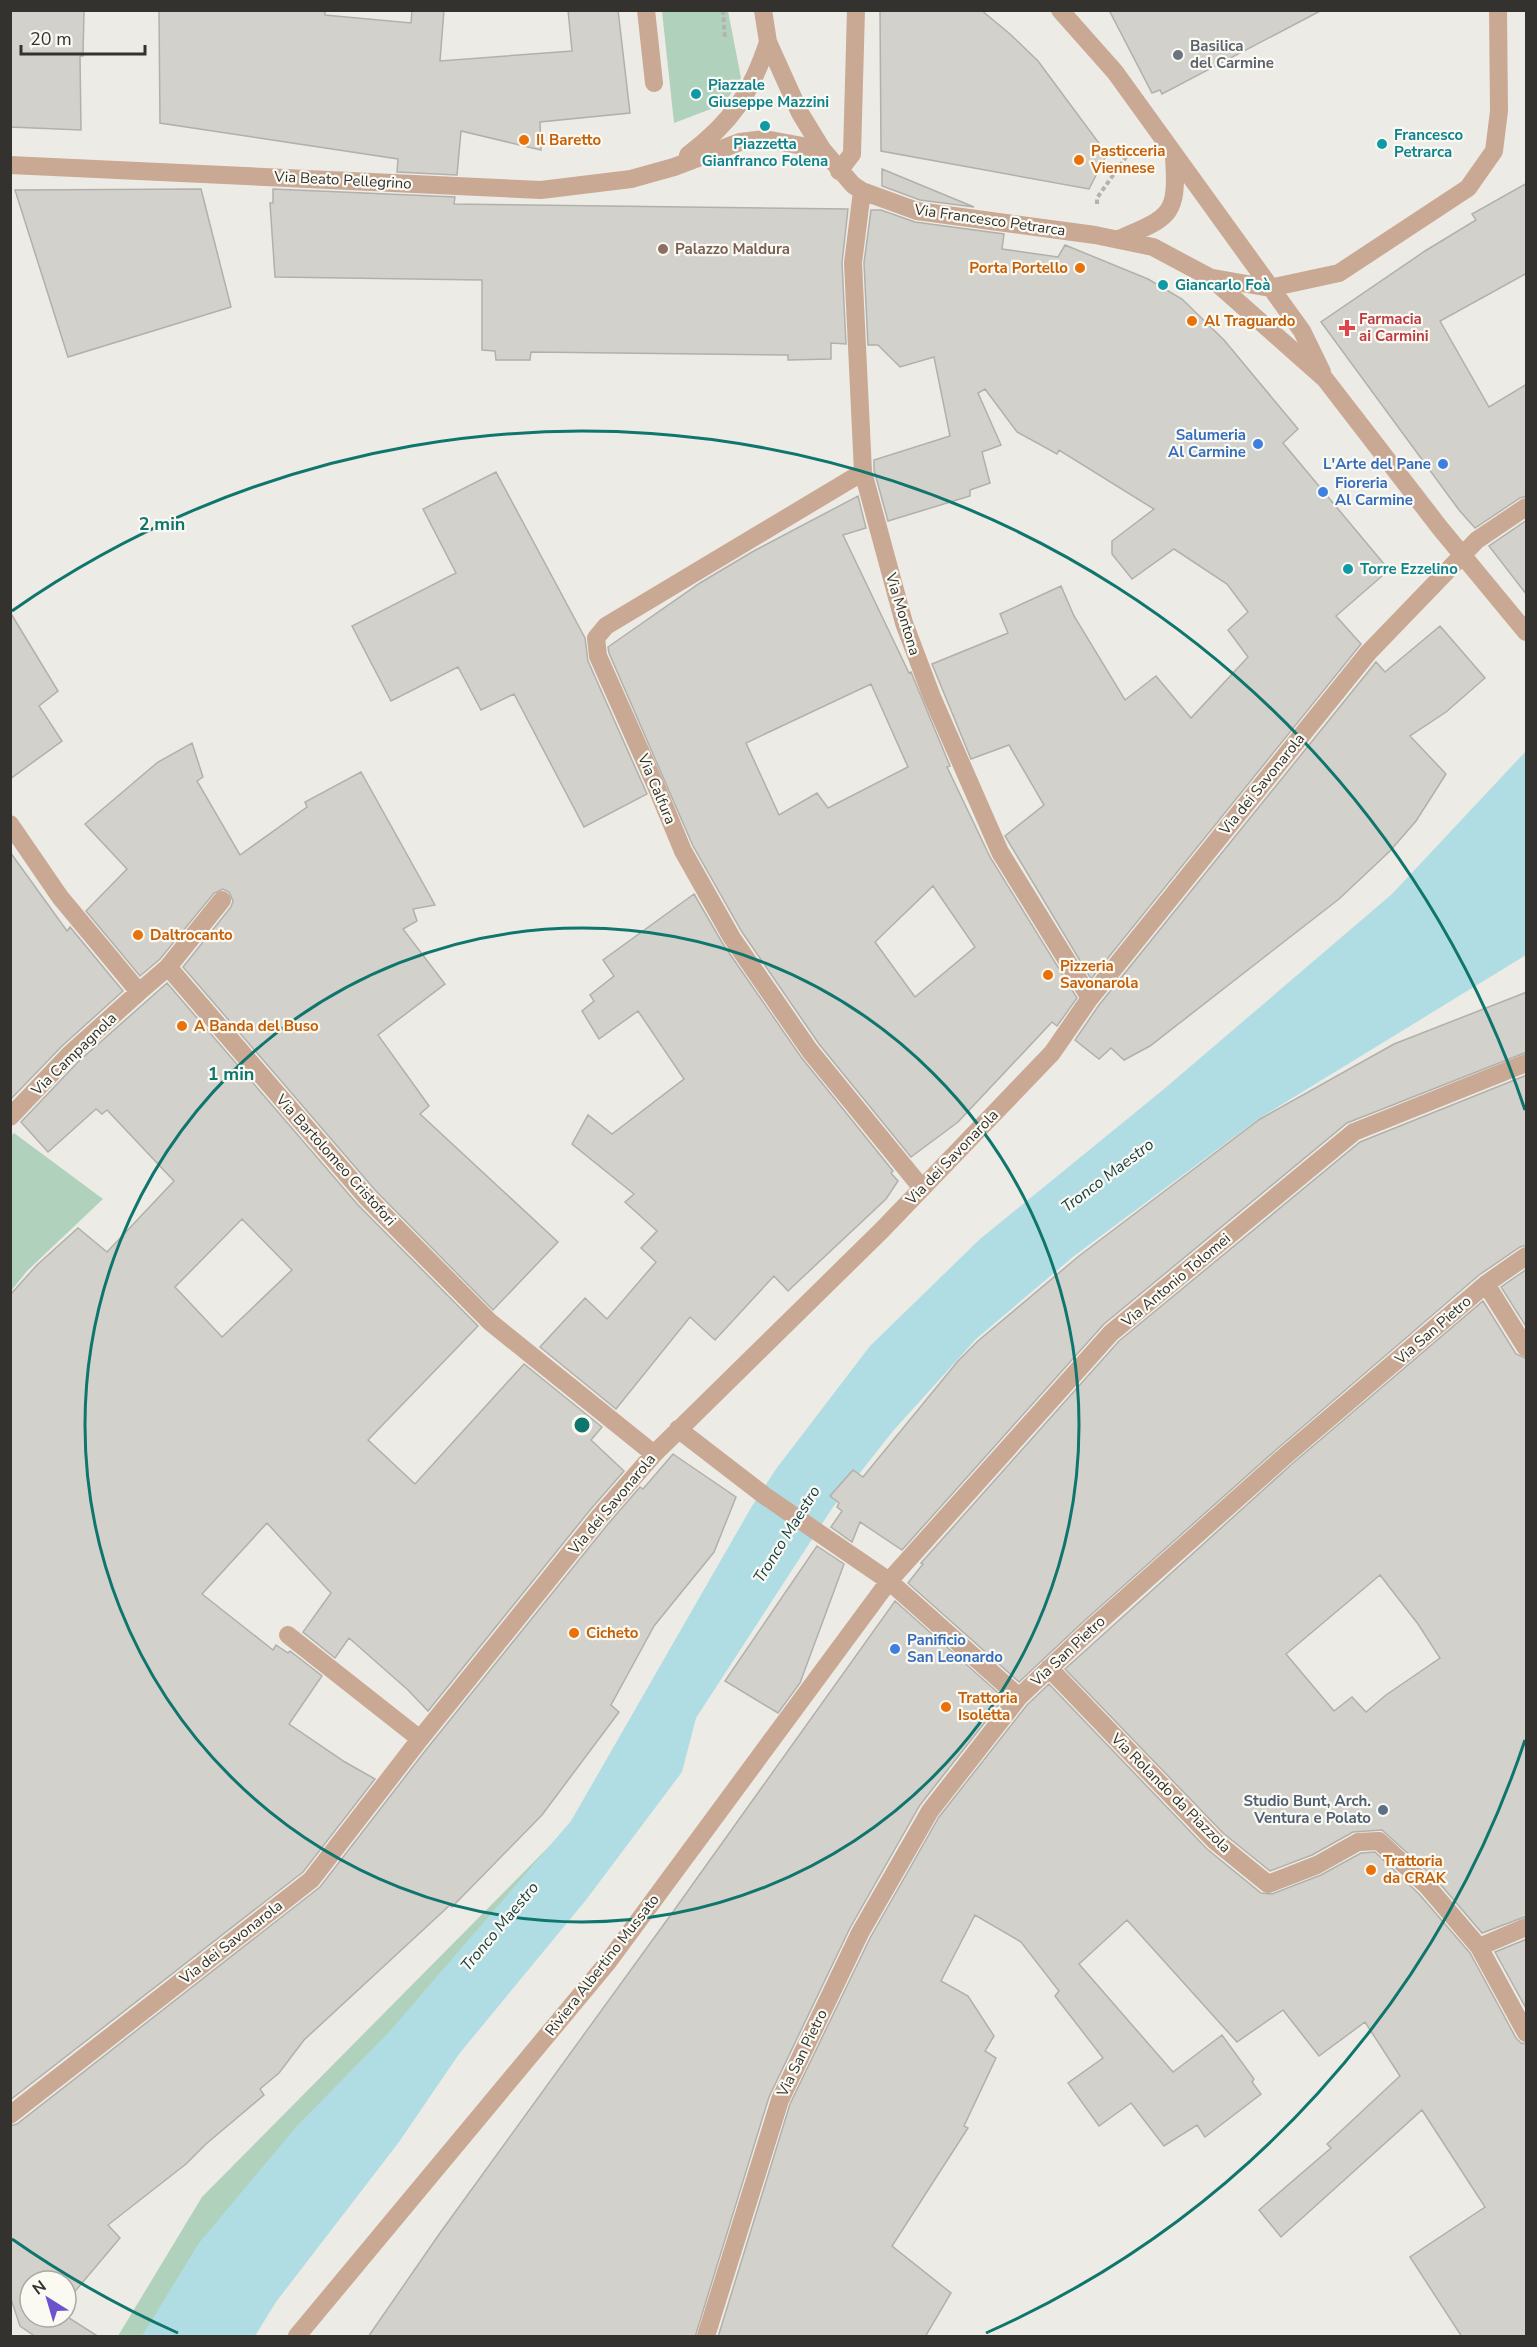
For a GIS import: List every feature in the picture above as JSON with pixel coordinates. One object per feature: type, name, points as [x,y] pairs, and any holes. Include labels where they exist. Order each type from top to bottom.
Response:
[{"type":"street","points":[[646,10],[654,83]]},
{"type":"street","points":[[763,10],[768,42]]},
{"type":"street","points":[[834,165],[852,154],[856,10]]},
{"type":"street","name":"Via Francesco Petrarca","points":[[1060,10],[1115,72],[1174,157],[1302,331],[1325,379]]},
{"type":"street","points":[[1211,278],[1270,288],[1339,273],[1468,188],[1494,151],[1499,111],[1498,10]]},
{"type":"street","name":"Via Francesco Petrarca","points":[[768,42],[800,113],[834,165],[862,191],[917,211],[1119,239],[1153,247],[1211,278],[1325,379],[1461,555],[1527,632]]},
{"type":"street","name":"Via Beato Pellegrino","points":[[674,167],[711,138],[734,113],[757,76],[768,42]]},
{"type":"street","name":"Via Beato Pellegrino","points":[[10,165],[541,190],[631,179],[674,167],[740,142],[765,140],[808,147],[834,165]]},
{"type":"street","points":[[1119,239],[1147,227],[1162,218],[1169,210],[1176,186],[1174,157]]},
{"type":"street","name":"Via Montona","points":[[862,191],[853,263],[863,472],[904,623],[932,697],[1000,852],[1090,998]]},
{"type":"street","name":"Via Calfura","points":[[863,472],[631,610],[606,626],[596,638],[598,656],[683,851],[732,938],[810,1051],[921,1187]]},
{"type":"street","name":"Via dei Savonarola","points":[[12,2110],[311,1880],[420,1739],[599,1517],[654,1454],[882,1230],[1052,1053],[1090,998],[1368,653],[1477,540],[1527,507]]},
{"type":"street","points":[[10,824],[60,897],[139,992],[168,967],[222,900]]},
{"type":"street","name":"Via Bartolomeo Cristofori","points":[[168,967],[367,1198],[490,1322],[654,1454]]},
{"type":"street","name":"Via Campagnola","points":[[10,1117],[70,1054],[139,992]]},
{"type":"street","name":"Via Antonio Tolomei","points":[[890,1581],[1112,1333],[1354,1132],[1527,1063]]},
{"type":"street","name":"Via San Pietro","points":[[706,2337],[780,2100],[855,1944],[930,1811],[1019,1697],[1049,1668],[1285,1456],[1486,1284],[1527,1256]]},
{"type":"street","points":[[1486,1284],[1527,1348]]},
{"type":"street","points":[[678,1429],[765,1496],[890,1581],[1019,1697]]},
{"type":"street","name":"Riviera Albertino Mussato","points":[[297,2337],[608,1962],[890,1581]]},
{"type":"street","points":[[288,1635],[420,1739]]},
{"type":"street","name":"Via Rolando da Piazzola","points":[[1049,1668],[1215,1841],[1268,1884],[1317,1865],[1358,1842],[1379,1841],[1427,1886],[1479,1947],[1527,2033]]},
{"type":"street","points":[[1479,1947],[1527,1927]]},
{"type":"path","points":[[723,10],[725,39]]},
{"type":"path","points":[[1097,205],[1097,198],[1128,154]]},
{"type":"green space","points":[[662,11],[728,11],[741,78],[724,104],[674,123]]},
{"type":"green space","points":[[14,1133],[103,1199],[27,1271],[11,1291],[10,1137]]},
{"type":"green space","points":[[607,1788],[177,2336],[118,2336],[202,2197]]},
{"type":"water","name":"Tronco Maestro","points":[[1526,751],[1526,955],[1258,1119],[1074,1256],[976,1339],[893,1431],[833,1507],[696,1718],[682,1772],[586,1900],[459,2054],[399,2142],[276,2302],[255,2336],[142,2336],[199,2243],[296,2127],[389,2032],[571,1821],[752,1506],[776,1469],[870,1346],[980,1239],[1164,1089],[1392,894]]},
{"type":"building","points":[[10,10],[84,10],[83,56],[80,56],[81,130],[10,127]]},
{"type":"building","points":[[159,10],[325,10],[325,15],[411,23],[412,10],[444,10],[440,61],[572,51],[568,10],[618,10],[630,113],[540,122],[541,150],[461,131],[457,175],[397,172],[398,159],[160,123]]},
{"type":"building","points":[[880,10],[981,10],[1010,34],[1038,61],[1107,154],[1089,189],[881,151]]},
{"type":"building","name":"Basilica del Carmine","points":[[1109,10],[1322,10],[1162,94],[1160,90],[1152,93]]},
{"type":"building","points":[[882,169],[974,207],[920,200],[882,186]]},
{"type":"building","points":[[1527,183],[1527,273],[1440,321],[1489,407],[1527,384],[1527,496],[1520,498],[1475,528],[1459,510],[1321,322],[1425,251],[1476,220],[1472,214]]},
{"type":"building","points":[[201,189],[231,307],[68,357],[15,190]]},
{"type":"building","name":"Palazzo Maldura","points":[[273,189],[455,197],[454,204],[848,209],[842,263],[846,344],[831,343],[831,359],[788,360],[788,355],[531,352],[530,360],[496,360],[495,351],[482,350],[482,280],[275,277],[270,203],[273,203]]},
{"type":"building","points":[[871,210],[881,210],[915,222],[1004,234],[1002,249],[1058,257],[1065,245],[1148,279],[1182,299],[1224,340],[1298,429],[1283,443],[1389,570],[1336,616],[1361,644],[1091,979],[1005,836],[1044,805],[1009,745],[971,759],[932,664],[1008,633],[1000,614],[1061,586],[1074,616],[1125,700],[1156,676],[1191,718],[1248,657],[1228,630],[1248,612],[1227,584],[1174,549],[1132,579],[1112,554],[1112,541],[1154,509],[1059,450],[1057,454],[1017,432],[985,389],[978,393],[1001,445],[982,452],[990,483],[970,490],[970,496],[888,521],[874,470],[874,460],[950,436],[934,357],[900,367],[878,345],[868,345],[864,263]]},
{"type":"building","points":[[496,472],[585,638],[588,661],[647,794],[584,827],[514,694],[481,710],[458,667],[391,701],[352,626],[456,573],[423,509]]},
{"type":"building","points":[[858,496],[866,528],[843,535],[909,673],[911,672],[950,766],[947,767],[990,857],[1077,998],[1057,1026],[1052,1022],[958,1122],[911,1157],[819,1044],[742,932],[693,846],[609,653],[608,647],[700,583],[752,552]],"holes":[[[871,684],[908,767],[828,808],[817,793],[779,815],[746,743]],[[933,886],[975,947],[915,997],[875,942]]]},
{"type":"building","points":[[1527,520],[1527,595],[1489,546]]},
{"type":"building","points":[[10,612],[58,691],[39,706],[62,741],[10,779]]},
{"type":"building","points":[[1440,626],[1485,678],[1446,712],[1410,736],[1446,774],[1416,821],[1390,851],[1339,899],[1150,1046],[1124,1060],[1111,1048],[1099,1059],[1075,1040],[1099,1005],[1376,662],[1385,672]]},
{"type":"building","points":[[192,743],[203,777],[197,781],[240,855],[307,807],[305,802],[361,772],[435,905],[413,909],[417,921],[403,929],[445,984],[378,1035],[429,1106],[420,1114],[558,1242],[493,1310],[375,1190],[183,967],[231,907],[233,901],[229,892],[223,889],[214,893],[160,959],[140,976],[86,911],[127,869],[85,824],[158,762]]},
{"type":"building","points":[[10,852],[67,931],[70,927],[123,991],[62,1046],[10,1100]]},
{"type":"building","points":[[694,894],[723,944],[801,1057],[893,1171],[891,1173],[898,1181],[886,1199],[788,1291],[774,1276],[715,1340],[690,1317],[616,1409],[540,1347],[585,1298],[607,1319],[656,1262],[641,1248],[657,1231],[625,1202],[634,1194],[572,1144],[588,1115],[612,1134],[684,1079],[638,1011],[599,1039],[582,1011],[594,1001],[590,995],[614,976],[603,960]]},
{"type":"building","points":[[167,983],[358,1205],[478,1326],[368,1440],[415,1484],[524,1364],[602,1427],[591,1440],[624,1471],[428,1711],[408,1690],[349,1638],[335,1658],[303,1632],[331,1593],[267,1523],[202,1594],[273,1650],[276,1645],[288,1653],[290,1651],[322,1676],[289,1724],[345,1762],[375,1779],[303,1872],[10,2100],[10,1295],[37,1265],[78,1228],[107,1252],[174,1181],[107,1110],[102,1114],[96,1109],[48,1152],[21,1122],[78,1062]],"holes":[[[242,1219],[292,1270],[222,1337],[175,1287]]]},
{"type":"building","points":[[1527,992],[1527,1052],[1347,1123],[1104,1324],[902,1550],[860,1522],[852,1542],[831,1527],[842,1511],[837,1507],[839,1503],[830,1496],[853,1470],[863,1477],[958,1361],[978,1341],[1079,1256],[1260,1119],[1394,1044]]},
{"type":"building","points":[[1527,1075],[1527,1245],[1520,1247],[1479,1275],[1278,1448],[1019,1682],[908,1583],[923,1564],[921,1563],[1119,1341],[1360,1142]]},
{"type":"building","points":[[1527,1269],[1527,1328],[1501,1287]]},
{"type":"building","points":[[1483,1301],[1516,1354],[1527,1359],[1527,1916],[1482,1933],[1435,1878],[1382,1830],[1353,1832],[1312,1855],[1270,1871],[1223,1833],[1065,1669],[1292,1464]],"holes":[[[1380,1575],[1418,1624],[1440,1658],[1386,1695],[1366,1712],[1352,1697],[1334,1711],[1286,1654]]]},
{"type":"building","points":[[673,1454],[736,1497],[714,1552],[654,1626],[611,1705],[619,1712],[542,1815],[452,1907],[450,1905],[304,2040],[279,2073],[260,2089],[264,2095],[186,2164],[108,2225],[120,2238],[78,2288],[78,2269],[18,2269],[18,2320],[10,2296],[10,2126],[17,2124],[320,1887],[425,1751],[608,1524],[640,1487],[643,1489]]},
{"type":"building","points":[[817,1546],[844,1564],[800,1683],[778,1713],[725,1681]]},
{"type":"building","points":[[895,1601],[1004,1698],[920,1805],[850,1928],[769,2097],[695,2337],[368,2337],[440,2233]]},
{"type":"building","points":[[1049,1684],[1207,1849],[1261,1893],[1272,1894],[1321,1875],[1361,1853],[1375,1852],[1419,1894],[1470,1953],[1516,2038],[1521,2043],[1527,2044],[1527,2337],[1462,2337],[1410,2257],[1485,2207],[1422,2110],[1281,2237],[1259,2210],[1331,2148],[1327,2144],[1400,2076],[1365,2022],[1319,2056],[1283,2010],[1237,2042],[1127,1920],[1079,1964],[1173,2072],[1222,2035],[1254,2079],[1252,2082],[1261,2094],[1205,2137],[1197,2125],[1164,2146],[1131,2103],[1099,2126],[1068,2083],[1103,2058],[1055,1996],[1059,1991],[1021,1942],[975,1915],[941,1981],[968,1996],[994,2036],[985,2051],[996,2058],[964,2126],[968,2128],[892,2246],[951,2293],[925,2337],[718,2337],[790,2104],[870,1938],[939,1817],[1027,1705]]},
{"type":"building","points":[[1527,1939],[1527,2010],[1495,1952]]},
{"type":"building","points":[[78,2324],[99,2337],[36,2337],[24,2329],[78,2329]]},
{"type":"place","name":"Basilica del Carmine","points":[[1178,55]]},
{"type":"place","name":"Piazzale Giuseppe Mazzini","points":[[696,94]]},
{"type":"place","name":"Piazzetta Gianfranco Folena","points":[[765,126]]},
{"type":"place","name":"Il Baretto","points":[[524,140]]},
{"type":"place","name":"Francesco Petrarca","points":[[1382,144]]},
{"type":"place","name":"Pasticceria Viennese","points":[[1079,160]]},
{"type":"place","name":"Palazzo Maldura","points":[[663,249]]},
{"type":"place","name":"Porta Portello","points":[[1080,268]]},
{"type":"place","name":"Giancarlo Foà","points":[[1163,285]]},
{"type":"place","name":"Al Traguardo","points":[[1192,321]]},
{"type":"place","name":"Farmacia ai Carmini","points":[[1347,328]]},
{"type":"place","name":"Salumeria Al Carmine","points":[[1258,444]]},
{"type":"place","name":"L'Arte del Pane","points":[[1443,464]]},
{"type":"place","name":"Fioreria Al Carmine","points":[[1323,492]]},
{"type":"place","name":"Torre Ezzelino","points":[[1348,569]]},
{"type":"place","name":"Daltrocanto","points":[[138,935]]},
{"type":"place","name":"Pizzeria Savonarola","points":[[1048,975]]},
{"type":"place","name":"A Banda del Buso","points":[[182,1026]]},
{"type":"place","name":"Cicheto","points":[[574,1633]]},
{"type":"place","name":"Panificio San Leonardo","points":[[895,1649]]},
{"type":"place","name":"Trattoria Isoletta","points":[[946,1707]]},
{"type":"place","name":"Studio Bunt, Arch. Ventura e Polato","points":[[1383,1810]]},
{"type":"place","name":"Trattoria da CRAK","points":[[1371,1870]]}]
